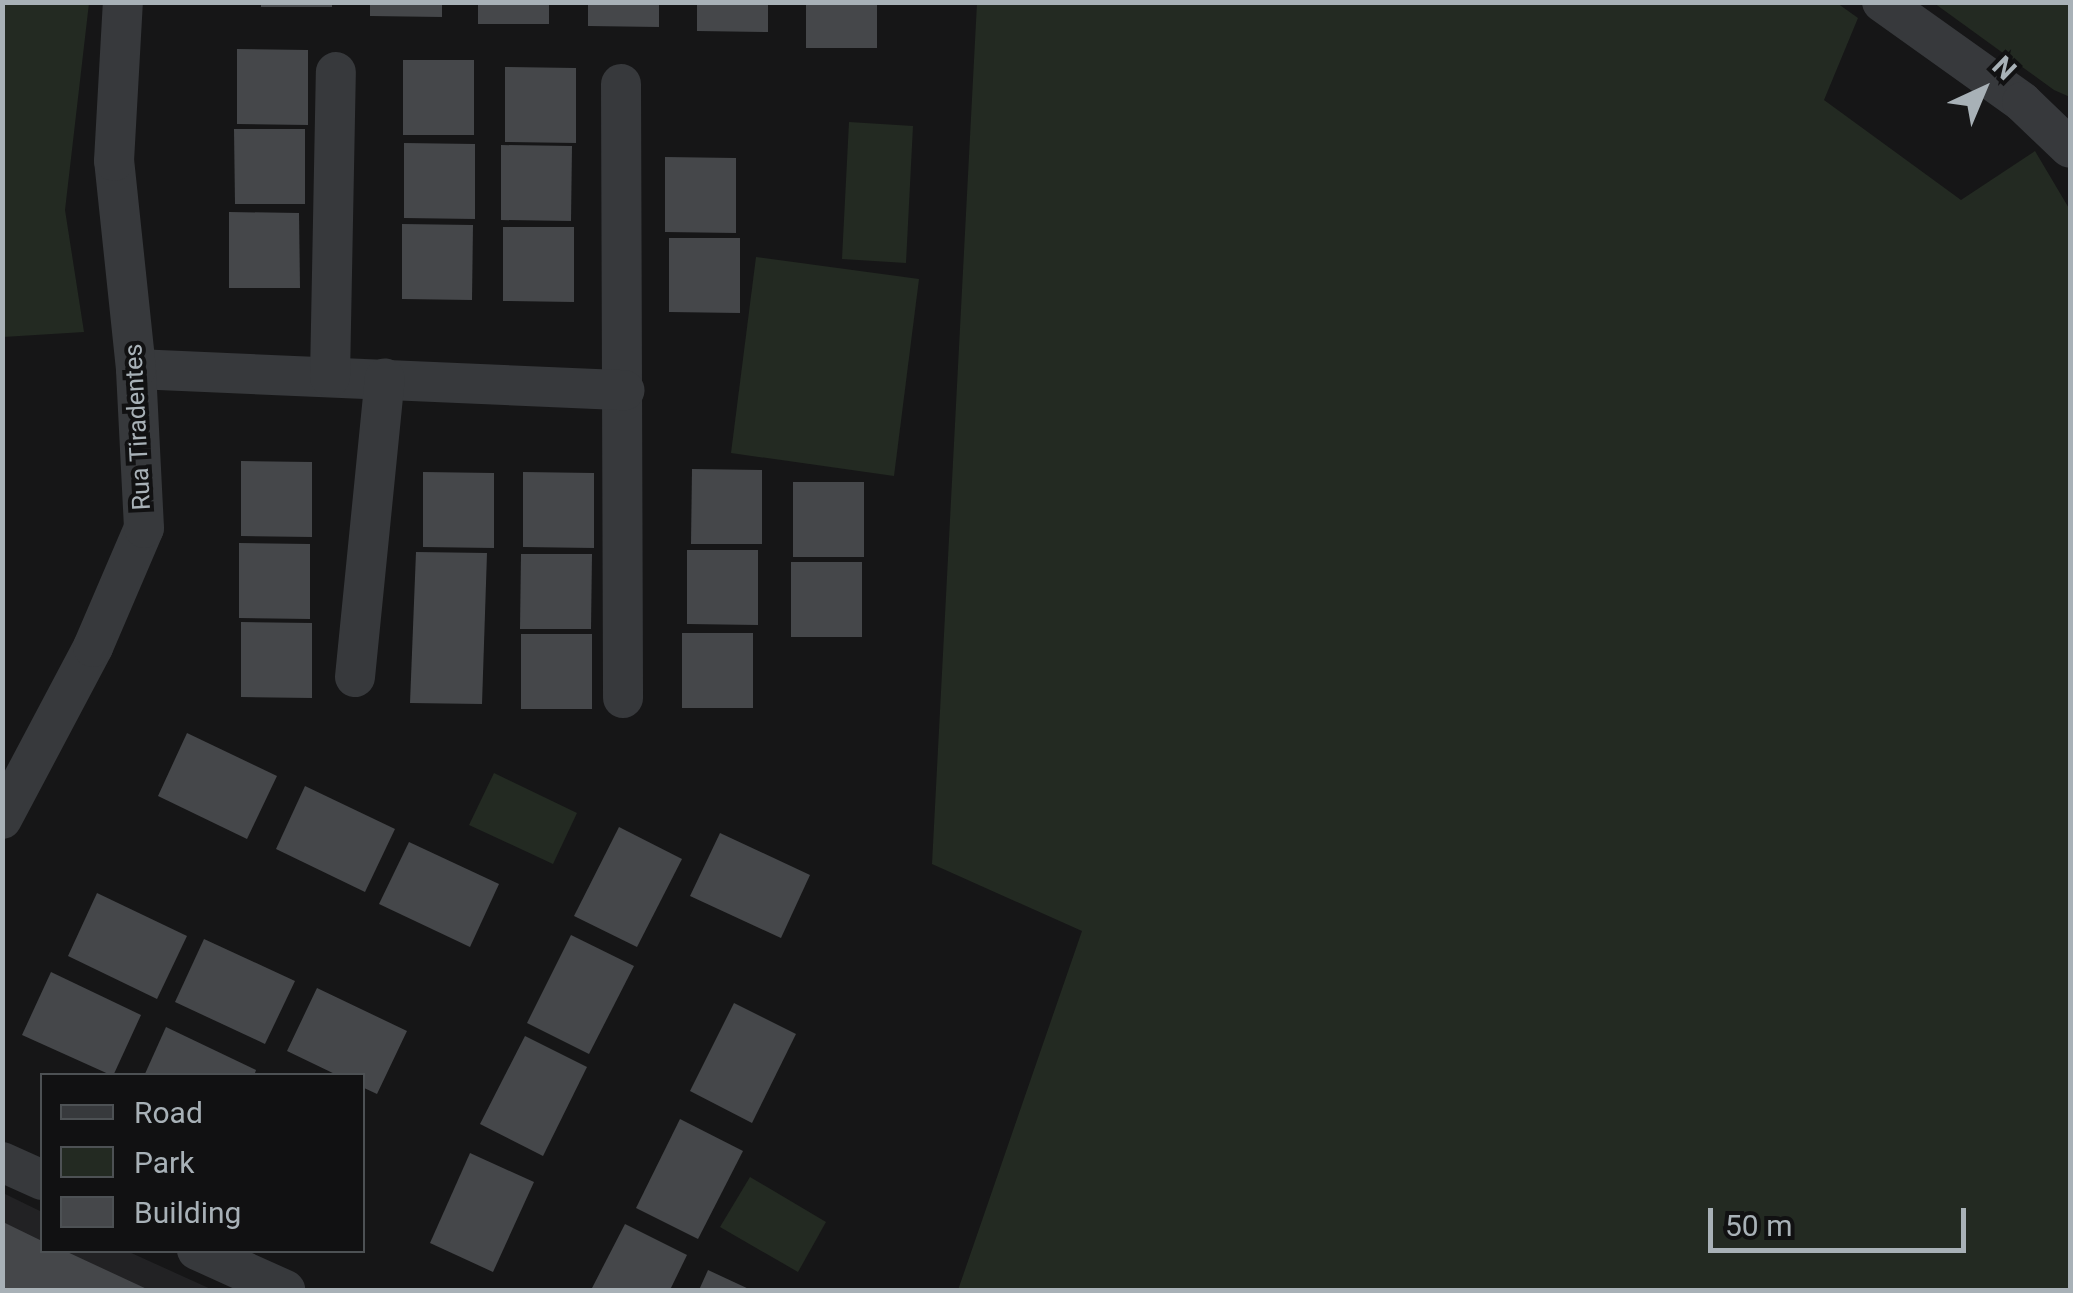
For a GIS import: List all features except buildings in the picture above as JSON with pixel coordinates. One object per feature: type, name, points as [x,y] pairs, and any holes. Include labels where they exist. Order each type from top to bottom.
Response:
[{"type":"street","name":"Rua Tiradentes","points":[[2,820],[93,647],[144,528],[136,369],[114,161],[124,2]]},
{"type":"street","points":[[1882,2],[2022,102],[2070,148]]},
{"type":"street","points":[[330,376],[336,72]]},
{"type":"street","points":[[621,84],[624,698]]},
{"type":"street","points":[[136,369],[625,390]]},
{"type":"street","points":[[355,677],[384,379]]},
{"type":"street","points":[[2,1162],[40,1179]]},
{"type":"street","points":[[204,1253],[285,1290]]},
{"type":"shaded area","points":[[3,1193],[40,1211],[40,1253],[131,1253],[213,1290],[3,1290]]},
{"type":"green space","points":[[2,3],[89,3],[65,210],[84,332],[3,337]]},
{"type":"green space","points":[[977,3],[1837,3],[1858,18],[1824,100],[1961,200],[2035,151],[2070,210],[2070,1290],[958,1290],[1082,931],[932,864]]},
{"type":"green space","points":[[1934,3],[2070,3],[2070,97],[2054,90]]},
{"type":"green space","points":[[849,122],[913,126],[906,263],[842,259]]},
{"type":"green space","points":[[756,257],[919,279],[894,476],[731,453]]},
{"type":"green space","points":[[494,773],[577,813],[553,864],[469,825]]},
{"type":"green space","points":[[750,1177],[826,1222],[798,1272],[720,1227]]}]
